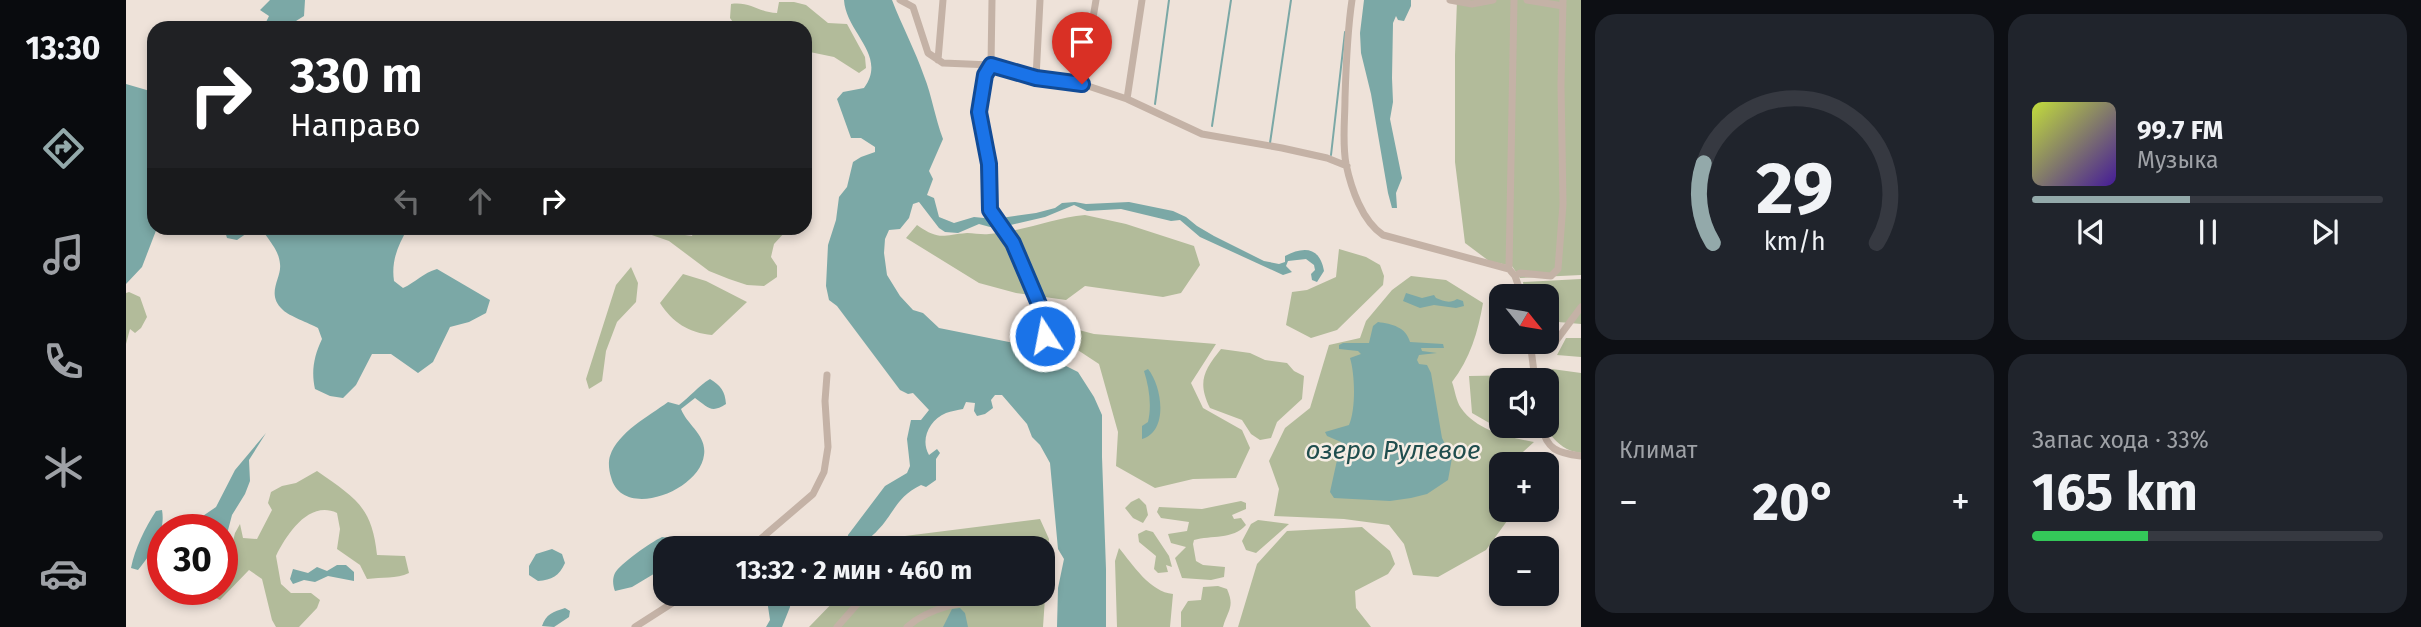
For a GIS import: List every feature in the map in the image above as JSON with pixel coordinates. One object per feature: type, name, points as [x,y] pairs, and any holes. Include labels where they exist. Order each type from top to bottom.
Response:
[{"type":"street","points":[[900,0],[913,7],[928,53],[943,63],[991,65],[1036,78],[1082,84],[1127,99],[1202,134],[1327,158],[1347,166]]},
{"type":"street","points":[[938,60],[943,0]]},
{"type":"street","points":[[992,0],[991,65],[985,75],[979,112],[989,164],[990,210],[1013,243],[1044,316],[1045,336]]},
{"type":"street","points":[[1036,78],[1040,0]]},
{"type":"street","points":[[1082,84],[1096,0]]},
{"type":"street","points":[[1127,99],[1142,0]]},
{"type":"street","points":[[1352,0],[1348,23],[1344,142],[1347,166],[1360,206],[1373,228],[1383,235],[1509,269],[1518,284]]},
{"type":"street","points":[[1450,0],[1472,4],[1493,0]]},
{"type":"street","points":[[1509,269],[1514,0]]},
{"type":"street","points":[[1515,276],[1520,273],[1551,276],[1558,269],[1563,204],[1563,3],[1527,0]]},
{"type":"street","points":[[1559,337],[1581,307]]},
{"type":"street","points":[[764,536],[813,494],[824,472],[828,447],[825,401],[827,375]]},
{"type":"street","points":[[1545,438],[1546,443],[1554,449],[1567,455],[1581,456]]},
{"type":"street","points":[[635,627],[668,606]]},
{"type":"street","points":[[837,627],[856,606]]},
{"type":"street","points":[[907,627],[917,618],[954,606]]},
{"type":"green space","points":[[1457,0],[1581,0],[1581,275],[1520,278],[1512,266],[1489,261],[1465,243],[1455,162]]},
{"type":"green space","points":[[779,2],[794,2],[806,5],[828,23],[847,24],[865,57],[866,68],[859,73],[834,57],[812,52],[812,21],[732,21],[730,18],[731,4],[744,4],[777,13]]},
{"type":"green space","points":[[1085,215],[1126,224],[1194,246],[1200,265],[1181,293],[1163,297],[1085,286],[1066,300],[1016,293],[979,283],[906,238],[917,225],[941,236],[986,234],[1013,231]]},
{"type":"green space","points":[[652,235],[782,235],[774,244],[771,257],[777,266],[777,277],[764,286],[747,285],[729,279],[709,271],[669,241]]},
{"type":"green space","points":[[1339,249],[1366,257],[1380,265],[1384,276],[1383,285],[1337,330],[1311,338],[1286,325],[1292,292],[1307,290],[1336,277]]},
{"type":"green space","points":[[631,267],[638,283],[636,302],[617,322],[606,351],[602,381],[589,389],[586,379],[616,285]]},
{"type":"green space","points":[[683,274],[706,281],[747,302],[712,335],[689,329],[670,316],[660,303]]},
{"type":"green space","points":[[1411,276],[1446,280],[1483,303],[1472,345],[1452,382],[1458,402],[1468,416],[1489,430],[1489,438],[1517,438],[1534,442],[1523,452],[1489,452],[1489,522],[1506,522],[1496,536],[1489,536],[1486,550],[1438,577],[1413,575],[1404,544],[1389,525],[1344,519],[1274,516],[1279,489],[1269,461],[1285,428],[1310,408],[1329,345],[1360,338],[1366,321],[1392,290]]},
{"type":"green space","points":[[1581,279],[1581,324],[1559,322],[1559,284],[1523,282]]},
{"type":"green space","points":[[126,293],[140,297],[147,317],[135,333],[130,329],[126,344]]},
{"type":"green space","points":[[1075,329],[1094,334],[1216,344],[1191,383],[1203,408],[1242,430],[1250,448],[1236,478],[1193,479],[1155,488],[1116,466],[1118,432],[1099,364],[1064,341]]},
{"type":"green space","points":[[1566,338],[1581,338],[1581,357],[1557,355]]},
{"type":"green space","points":[[1221,349],[1250,353],[1265,360],[1287,363],[1294,371],[1304,376],[1302,399],[1277,422],[1271,438],[1260,440],[1251,434],[1242,420],[1210,408],[1204,391],[1204,377],[1210,363]]},
{"type":"green space","points":[[1559,370],[1581,373],[1581,453],[1571,451],[1553,438],[1559,438]]},
{"type":"green space","points":[[1469,376],[1489,376],[1489,423],[1472,413]]},
{"type":"green space","points":[[317,471],[342,489],[366,514],[375,538],[377,555],[405,556],[409,573],[367,579],[360,565],[337,549],[340,529],[337,513],[317,511],[300,521],[276,556],[281,584],[291,593],[311,593],[320,600],[317,608],[299,627],[276,627],[262,579],[249,570],[238,581],[238,528],[240,524],[243,538],[257,539],[272,510],[268,503],[271,492],[296,483]]},
{"type":"green space","points":[[1139,498],[1146,505],[1148,515],[1143,523],[1133,518],[1125,508]]},
{"type":"green space","points":[[1241,501],[1246,503],[1246,509],[1232,515],[1234,519],[1241,518],[1246,525],[1241,530],[1228,535],[1194,540],[1193,544],[1196,561],[1203,565],[1225,567],[1224,577],[1211,580],[1182,578],[1175,558],[1186,547],[1171,543],[1168,534],[1187,531],[1189,522],[1161,518],[1157,512],[1159,507],[1202,509]]},
{"type":"green space","points":[[1040,519],[1048,536],[905,536]]},
{"type":"green space","points":[[1258,520],[1289,524],[1256,553],[1246,550],[1242,541],[1251,524]]},
{"type":"green space","points":[[1362,527],[1390,551],[1395,564],[1388,574],[1355,591],[1356,608],[1371,627],[1238,627],[1257,564],[1287,531]]},
{"type":"green space","points":[[1146,530],[1153,532],[1169,556],[1172,567],[1166,565],[1168,572],[1158,573],[1154,569],[1156,556],[1139,542],[1138,534]]},
{"type":"green space","points":[[1119,548],[1149,583],[1173,594],[1170,627],[1117,627],[1115,561]]},
{"type":"green space","points":[[1218,586],[1227,589],[1230,600],[1223,627],[1181,627],[1181,612],[1188,601],[1201,600],[1203,587]]},
{"type":"green space","points":[[829,606],[1044,606],[1043,627],[809,627]]},
{"type":"water","points":[[270,0],[305,0],[304,16],[296,21],[266,21],[269,16],[260,10]]},
{"type":"water","points":[[844,0],[892,0],[927,84],[943,139],[929,171],[933,179],[927,195],[934,198],[939,217],[954,223],[974,217],[994,219],[1036,213],[1055,208],[1062,203],[1129,202],[1173,211],[1214,236],[1264,261],[1279,264],[1285,262],[1285,256],[1305,250],[1315,253],[1322,263],[1324,271],[1317,282],[1312,280],[1314,265],[1306,259],[1288,261],[1286,266],[1292,272],[1283,275],[1200,237],[1180,220],[1171,221],[1121,209],[1087,211],[1074,205],[1045,217],[1002,227],[979,224],[958,233],[945,232],[939,228],[919,202],[913,204],[909,218],[900,229],[889,230],[884,253],[887,275],[913,310],[923,313],[939,328],[1014,343],[1028,354],[1054,360],[1078,372],[1094,397],[1102,415],[1106,627],[1057,627],[1058,588],[1064,559],[1058,549],[1050,463],[1032,437],[1027,424],[1002,395],[995,395],[991,400],[993,408],[985,414],[977,416],[974,411],[975,403],[966,402],[963,409],[946,413],[935,420],[925,443],[929,455],[937,449],[940,453],[936,459],[936,480],[926,487],[921,485],[906,495],[872,536],[848,536],[885,486],[907,473],[910,466],[907,439],[911,420],[921,420],[929,410],[913,393],[900,390],[837,306],[829,300],[826,286],[828,245],[836,220],[839,197],[847,187],[853,162],[875,152],[875,147],[861,138],[851,138],[837,99],[843,92],[864,88],[870,76],[869,54],[846,12]]},
{"type":"water","points":[[1364,0],[1411,0],[1404,21],[1398,20],[1396,16],[1393,23],[1393,102],[1390,119],[1402,178],[1396,193],[1397,208],[1392,208],[1388,193],[1361,53],[1360,33]]},
{"type":"water","points":[[126,84],[147,90],[147,235],[154,235],[142,267],[126,284]]},
{"type":"water","points":[[226,235],[244,235],[237,240],[227,238]]},
{"type":"water","points":[[266,235],[404,235],[396,253],[394,267],[394,281],[403,288],[437,269],[490,300],[486,313],[469,322],[450,327],[433,362],[418,373],[391,354],[372,354],[356,385],[343,398],[330,396],[315,389],[314,364],[322,339],[318,328],[286,312],[275,298],[280,264],[273,245]]},
{"type":"water","points":[[1406,293],[1422,298],[1434,295],[1446,302],[1457,299],[1463,301],[1464,306],[1456,308],[1434,305],[1420,308],[1403,301]]},
{"type":"water","name":"озеро Рулевое","points":[[1378,322],[1402,330],[1410,342],[1443,344],[1444,348],[1421,348],[1422,351],[1437,353],[1419,355],[1417,360],[1419,364],[1427,365],[1431,373],[1442,438],[1452,458],[1448,480],[1427,494],[1411,498],[1390,501],[1334,498],[1330,492],[1341,442],[1327,436],[1325,432],[1349,425],[1354,392],[1350,358],[1361,354],[1358,351],[1339,349],[1339,345],[1369,343],[1373,326]]},
{"type":"water","points":[[1148,369],[1157,386],[1160,407],[1156,427],[1142,439],[1142,426],[1148,422],[1150,409],[1144,371]]},
{"type":"water","points":[[710,379],[722,389],[726,404],[713,409],[695,398],[681,409],[703,442],[704,455],[699,468],[689,480],[660,496],[644,499],[630,497],[618,490],[611,477],[609,464],[610,456],[620,439],[668,402],[679,405]]},
{"type":"water","points":[[266,433],[249,460],[250,481],[233,514],[206,514],[216,507],[235,470]]},
{"type":"water","points":[[147,526],[147,557],[138,570],[131,568]]},
{"type":"water","points":[[653,542],[653,574],[632,587],[615,591],[613,578],[618,569]]},
{"type":"water","points":[[552,549],[562,554],[565,563],[554,576],[538,581],[529,575],[529,566],[536,554]]},
{"type":"water","points":[[337,565],[346,565],[354,572],[354,581],[328,576],[315,582],[304,580],[293,584],[290,579],[293,569],[308,573],[317,567],[327,571]]},
{"type":"water","points":[[768,606],[790,606],[782,627],[766,627],[770,620]]},
{"type":"water","points":[[565,608],[570,611],[569,617],[554,627],[542,626],[550,614]]},
{"type":"water","points":[[960,608],[965,613],[968,627],[943,627],[952,609]]},
{"type":"waterway","points":[[1155,104],[1169,0]]},
{"type":"waterway","points":[[1212,126],[1231,0]]},
{"type":"waterway","points":[[1270,143],[1291,0]]},
{"type":"waterway","points":[[1331,155],[1345,32]]},
{"type":"route","points":[[1045,336],[1044,316],[1013,243],[990,210],[989,164],[979,112],[985,75],[991,65],[1036,78],[1082,84]]}]
